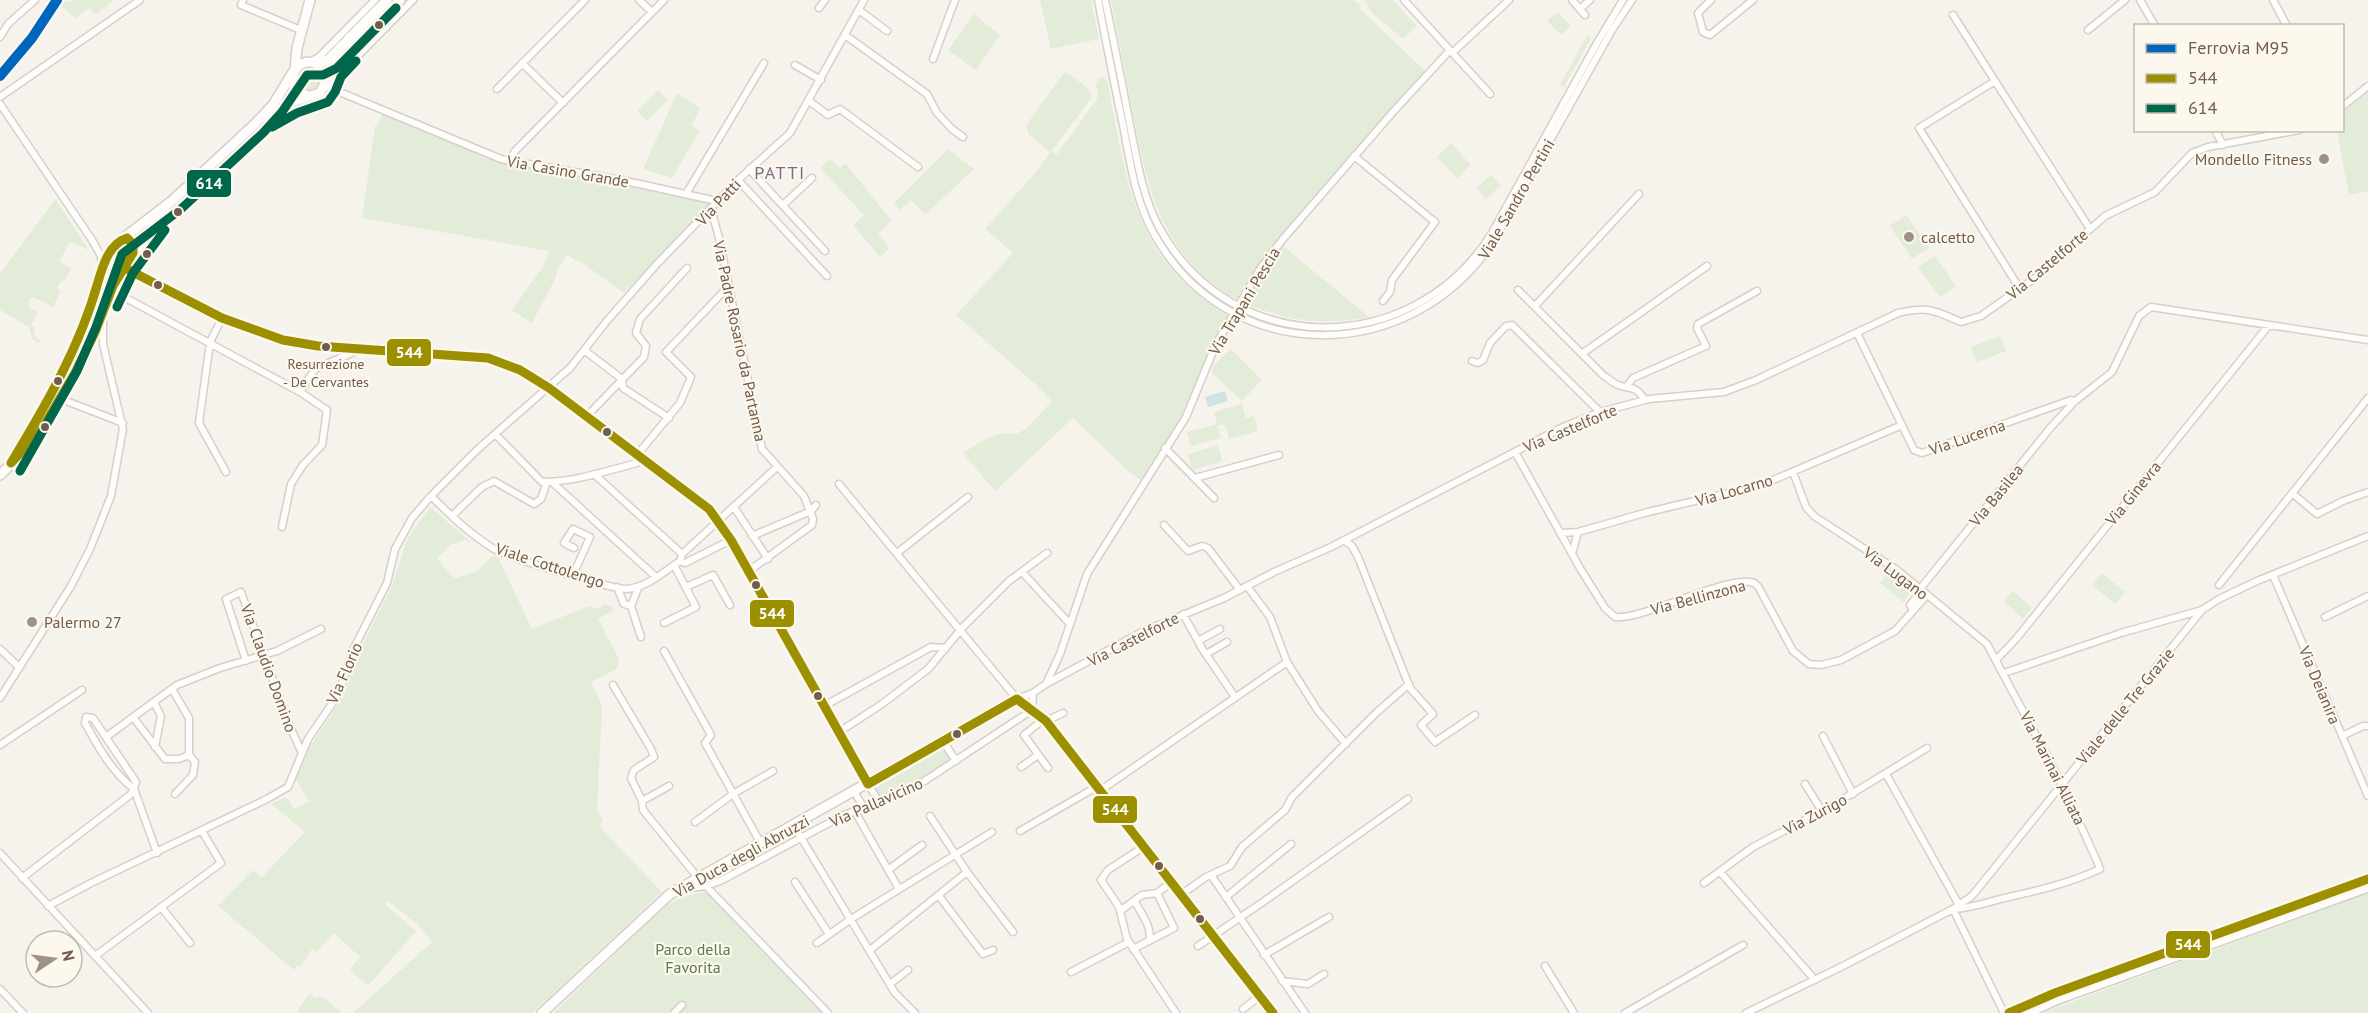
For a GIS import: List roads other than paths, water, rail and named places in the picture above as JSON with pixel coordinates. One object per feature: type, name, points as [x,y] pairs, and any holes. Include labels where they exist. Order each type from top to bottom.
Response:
[{"type":"street","points":[[0,36],[8,24],[35,0]]},
{"type":"street","points":[[0,97],[140,0]]},
{"type":"street","points":[[243,0],[241,5],[302,32]]},
{"type":"street","points":[[310,0],[292,82],[296,91],[303,96],[310,96]]},
{"type":"street","points":[[314,62],[375,0]]},
{"type":"street","points":[[0,475],[32,442],[76,344],[103,270],[118,241],[173,200],[255,124],[273,105],[294,71],[303,62],[321,63],[329,59],[387,0]]},
{"type":"street","points":[[326,85],[332,69],[400,0]]},
{"type":"street","points":[[255,124],[287,105],[320,93],[413,0]]},
{"type":"street","points":[[497,89],[585,0]]},
{"type":"street","points":[[639,0],[652,12]]},
{"type":"street","points":[[509,161],[515,151],[664,0]]},
{"type":"street","points":[[819,8],[825,0]]},
{"type":"street","name":"Via Patti","points":[[549,388],[570,368],[621,304],[717,201],[789,133],[864,0]]},
{"type":"street","points":[[933,59],[956,0]]},
{"type":"street","name":"Viale Sandro Pertini","points":[[1098,0],[1134,181],[1143,211],[1160,244],[1183,273],[1207,295],[1236,309],[1290,325],[1319,328],[1349,327],[1394,316],[1420,304],[1440,291],[1471,262],[1488,239],[1623,0]]},
{"type":"street","name":"Viale Sandro Pertini","points":[[1105,0],[1141,179],[1151,211],[1166,238],[1185,265],[1236,309],[1258,323],[1300,333],[1338,335],[1374,330],[1408,318],[1432,305],[1454,289],[1477,265],[1493,243],[1607,38],[1632,0]]},
{"type":"street","points":[[1404,0],[1490,94]]},
{"type":"street","name":"Via Trapani Pescia","points":[[1046,684],[1087,574],[1190,410],[1216,344],[1260,269],[1354,156],[1451,51],[1509,0]]},
{"type":"street","points":[[1572,0],[1586,15]]},
{"type":"street","points":[[1580,9],[1590,0]]},
{"type":"street","points":[[1711,0],[1698,13],[1703,32],[1710,35],[1753,0]]},
{"type":"street","points":[[2088,30],[2125,0]]},
{"type":"street","points":[[2140,0],[2154,24]]},
{"type":"street","points":[[2273,0],[2286,24]]},
{"type":"street","points":[[859,10],[887,31]]},
{"type":"street","points":[[1953,15],[2090,228]]},
{"type":"street","points":[[302,32],[303,52],[324,70],[326,85]]},
{"type":"street","points":[[845,35],[927,94],[937,113],[952,129],[963,136]]},
{"type":"street","points":[[522,63],[563,103]]},
{"type":"street","points":[[686,194],[764,63]]},
{"type":"street","points":[[795,65],[820,80]]},
{"type":"street","points":[[1995,81],[1919,128],[2020,289]]},
{"type":"street","name":"Via Casino Grande","points":[[326,85],[383,112],[509,161],[717,201]]},
{"type":"street","points":[[2344,106],[2368,86]]},
{"type":"street","points":[[809,101],[828,115],[840,109],[918,167]]},
{"type":"street","points":[[0,104],[92,240],[101,256],[103,270]]},
{"type":"street","points":[[2216,132],[2223,144]]},
{"type":"street","name":"Via Castelforte","points":[[1017,699],[1033,693],[1142,632],[1240,590],[1344,540],[1515,452],[1600,412],[1674,395],[1697,396],[1724,392],[1898,313],[1920,308],[1937,310],[1961,322],[1981,316],[2035,278],[2105,216],[2155,192],[2192,153],[2223,144],[2288,132]]},
{"type":"street","points":[[1354,156],[1435,222],[1392,280],[1390,292],[1383,301]]},
{"type":"street","points":[[749,169],[825,251]]},
{"type":"street","points":[[783,205],[812,178]]},
{"type":"street","points":[[738,180],[827,276]]},
{"type":"street","points":[[1534,306],[1639,194]]},
{"type":"street","points":[[48,410],[61,399],[83,358],[123,267],[173,200]]},
{"type":"street","name":"Via Padre Rosario da Partanna","points":[[710,211],[713,216],[762,449],[804,496],[811,511]]},
{"type":"street","points":[[92,240],[100,245],[127,238],[134,248],[133,253]]},
{"type":"street","points":[[1583,353],[1707,266]]},
{"type":"street","points":[[123,267],[222,318],[283,340],[318,346],[488,358],[520,370],[549,388],[709,509],[718,520],[876,797],[873,802]]},
{"type":"street","points":[[586,417],[645,354],[645,346],[636,333],[640,319],[687,268]]},
{"type":"street","points":[[111,290],[210,342],[323,406],[327,414],[322,445],[303,465],[291,484],[282,527]]},
{"type":"street","points":[[495,434],[542,482],[594,474],[637,463],[639,457],[680,403],[691,378],[666,352],[724,291],[729,290]]},
{"type":"street","points":[[1518,290],[1604,376],[1618,385],[1640,392],[1645,400]]},
{"type":"street","points":[[1627,386],[1634,378],[1706,346],[1697,328],[1698,324],[1757,291]]},
{"type":"street","name":"Via Basilea","points":[[1923,592],[2051,427],[2074,402],[2112,372],[2139,316],[2151,307],[2269,325]]},
{"type":"street","points":[[0,698],[60,604],[96,535],[116,477],[123,423],[103,344],[104,310]]},
{"type":"street","points":[[222,318],[210,342],[199,423],[226,472]]},
{"type":"street","points":[[1472,361],[1478,363],[1483,360],[1490,343],[1506,326],[1512,325],[1600,412]]},
{"type":"street","points":[[2269,325],[2368,340]]},
{"type":"street","name":"Via Ginevra","points":[[1996,660],[2016,639],[2269,325]]},
{"type":"street","name":"Via Lucerna","points":[[1857,333],[1914,450],[1922,453],[2071,400],[2074,402]]},
{"type":"street","points":[[300,392],[315,369],[362,348]]},
{"type":"street","points":[[584,350],[622,379],[623,388],[669,417]]},
{"type":"street","name":"Via Florio","points":[[48,906],[91,883],[282,792],[288,786],[308,739],[338,695],[354,648],[387,583],[396,549],[412,518],[430,496],[495,434],[549,388]]},
{"type":"street","points":[[2219,585],[2368,398]]},
{"type":"street","points":[[61,399],[123,423]]},
{"type":"street","name":"Via Locarno","points":[[1560,533],[1578,532],[1648,512],[1759,486],[1902,425]]},
{"type":"street","points":[[1165,448],[1214,498]]},
{"type":"street","name":"Via Bellinzona","points":[[1515,452],[1605,608],[1618,617],[1725,586],[1744,582],[1757,584],[1793,651],[1809,664],[1821,665],[1858,651],[1895,631],[1909,618],[1913,610],[1910,605],[1923,592]]},
{"type":"street","points":[[1195,478],[1279,455]]},
{"type":"street","points":[[664,624],[696,607],[677,563],[682,554],[777,467]]},
{"type":"street","name":"Via Lugano","points":[[1793,472],[1806,507],[1814,516],[1836,532],[1868,550],[1987,644],[2004,673]]},
{"type":"street","points":[[594,474],[682,554]]},
{"type":"street","points":[[452,516],[482,487],[495,481],[534,504],[541,499],[549,482]]},
{"type":"street","points":[[549,482],[656,577]]},
{"type":"street","points":[[839,484],[1017,699],[1045,720],[1273,1013]]},
{"type":"street","points":[[2292,493],[2317,514],[2368,492]]},
{"type":"street","name":"Viale Cottolengo","points":[[430,496],[465,530],[497,551],[625,589],[646,584],[677,563],[685,563],[731,540]]},
{"type":"street","points":[[897,553],[968,497]]},
{"type":"street","points":[[753,536],[811,511],[816,505]]},
{"type":"street","points":[[734,507],[768,559]]},
{"type":"street","points":[[749,571],[812,525],[811,511]]},
{"type":"street","points":[[1164,525],[1188,551],[1202,546],[1208,548],[1240,590]]},
{"type":"street","points":[[573,575],[590,537],[573,529],[564,543],[574,548]]},
{"type":"street","points":[[1572,554],[1578,532]]},
{"type":"street","points":[[2004,673],[2121,633],[2202,610],[2219,599],[2368,536]]},
{"type":"street","points":[[1344,540],[1352,546],[1358,557],[1410,688],[1433,714],[1421,725],[1435,742],[1474,716]]},
{"type":"street","points":[[838,732],[882,704],[928,669],[960,631],[1009,581],[1047,553]]},
{"type":"street","points":[[1022,572],[1070,624]]},
{"type":"street","points":[[686,587],[713,575],[730,605]]},
{"type":"street","name":"Via Deianira","points":[[2273,575],[2368,796]]},
{"type":"street","points":[[639,586],[631,606],[641,637]]},
{"type":"street","points":[[1247,586],[1270,617],[1287,662],[1318,711],[1346,744]]},
{"type":"street","points":[[617,587],[624,604],[631,606]]},
{"type":"street","name":"Via Claudio Domino","points":[[246,661],[226,599],[241,592],[290,727],[302,753]]},
{"type":"street","points":[[2325,617],[2368,596]]},
{"type":"street","name":"Viale delle Tre Grazie","points":[[1956,907],[1983,885],[2202,610]]},
{"type":"street","points":[[1183,614],[1235,697]]},
{"type":"street","points":[[106,737],[172,689],[199,676],[264,656],[321,629]]},
{"type":"street","points":[[1198,641],[1220,629]]},
{"type":"street","points":[[1206,654],[1227,642]]},
{"type":"street","points":[[824,706],[931,647],[946,648]]},
{"type":"street","points":[[0,649],[19,667]]},
{"type":"street","points":[[664,651],[711,735],[705,743],[761,844]]},
{"type":"street","points":[[1020,831],[1100,788],[1287,662]]},
{"type":"street","name":"Via Marinai Alliata","points":[[1746,1013],[1956,907],[1969,908],[2043,890],[2100,869],[2080,819],[2004,673]]},
{"type":"street","points":[[1182,894],[1210,875],[1230,866],[1242,847],[1285,810],[1292,797],[1409,684]]},
{"type":"street","points":[[613,685],[654,757],[634,770],[631,778],[642,801],[643,810],[702,882],[828,1013]]},
{"type":"street","points":[[172,689],[189,718],[189,755],[195,762],[193,775],[175,795]]},
{"type":"street","points":[[0,745],[82,690]]},
{"type":"street","points":[[1032,710],[1033,693]]},
{"type":"street","name":"Via Duca degli Abruzzi","points":[[542,1013],[646,915],[678,890],[702,882],[761,844],[1017,699]]},
{"type":"street","points":[[154,702],[161,716],[155,747]]},
{"type":"street","name":"Via Pallavicino","points":[[702,882],[731,875],[854,810],[917,786],[1032,710]]},
{"type":"street","points":[[1048,768],[1024,735],[1045,720],[1063,712]]},
{"type":"street","points":[[22,878],[130,795],[134,789],[136,782],[106,737],[93,718],[86,717],[85,723],[120,779],[134,789],[157,853]]},
{"type":"street","points":[[133,717],[165,759],[179,759],[189,755]]},
{"type":"street","points":[[2342,736],[2368,726]]},
{"type":"street","points":[[1823,736],[1852,794]]},
{"type":"street","points":[[943,741],[956,761]]},
{"type":"street","name":"Via Zurigo","points":[[1704,883],[1753,847],[1852,794],[1927,748]]},
{"type":"street","points":[[1020,767],[1038,755]]},
{"type":"street","points":[[695,822],[733,794],[773,771]]},
{"type":"street","points":[[1886,774],[1956,907],[2004,1013]]},
{"type":"street","points":[[1805,784],[1822,811]]},
{"type":"street","points":[[642,801],[669,786]]},
{"type":"street","points":[[854,792],[863,806]]},
{"type":"street","points":[[1198,946],[1408,799]]},
{"type":"street","points":[[854,810],[899,889]]},
{"type":"street","points":[[930,816],[954,854],[1013,932]]},
{"type":"street","points":[[794,826],[895,993],[915,1013]]},
{"type":"street","points":[[95,956],[221,863],[202,831]]},
{"type":"street","points":[[817,942],[992,832]]},
{"type":"street","points":[[1226,897],[1291,844]]},
{"type":"street","points":[[888,870],[922,845]]},
{"type":"street","points":[[1145,846],[1108,870],[1101,880],[1120,911],[1128,940],[1133,949],[1176,1013]]},
{"type":"street","points":[[0,854],[144,1012]]},
{"type":"street","points":[[743,855],[749,866]]},
{"type":"street","points":[[726,865],[731,875]]},
{"type":"street","points":[[870,950],[967,872]]},
{"type":"street","points":[[1720,873],[1815,980]]},
{"type":"street","points":[[1210,875],[1305,1013]]},
{"type":"street","points":[[2009,1013],[2055,993],[2368,879]]},
{"type":"street","points":[[795,882],[829,934]]},
{"type":"street","points":[[1120,911],[1148,892],[1157,893],[1172,882]]},
{"type":"street","points":[[2027,1013],[2069,995],[2368,887]]},
{"type":"street","points":[[1133,949],[1174,928],[1157,893]]},
{"type":"street","points":[[939,896],[983,954],[993,950]]},
{"type":"street","points":[[1135,902],[1151,935],[1149,941]]},
{"type":"street","points":[[161,907],[190,943]]},
{"type":"street","points":[[1264,954],[1329,917]]},
{"type":"street","points":[[1071,972],[1128,940]]},
{"type":"street","points":[[1625,1013],[1743,945]]},
{"type":"street","points":[[1545,966],[1574,1013]]},
{"type":"street","points":[[890,984],[908,970]]},
{"type":"street","points":[[1282,981],[1308,984],[1324,974]]},
{"type":"street","points":[[0,989],[23,1013]]},
{"type":"street","points":[[1243,1010],[1260,996]]},
{"type":"street","points":[[674,1013],[682,1005]]},
{"type":"rail line","name":"M95","points":[[0,76],[32,38],[57,0]]},
{"type":"place","name":"Mondello Fitness","points":[[2324,159]]},
{"type":"place","name":"calcetto","points":[[1909,237]]},
{"type":"place","name":"Resurrezione - De Cervantes","points":[[326,347]]},
{"type":"place","name":"Palermo 27","points":[[32,622]]},
{"type":"district","name":"PATTI","points":[[780,172]]},
{"type":"park label","name":"Parco della Favorita","points":[[693,958]]}]
